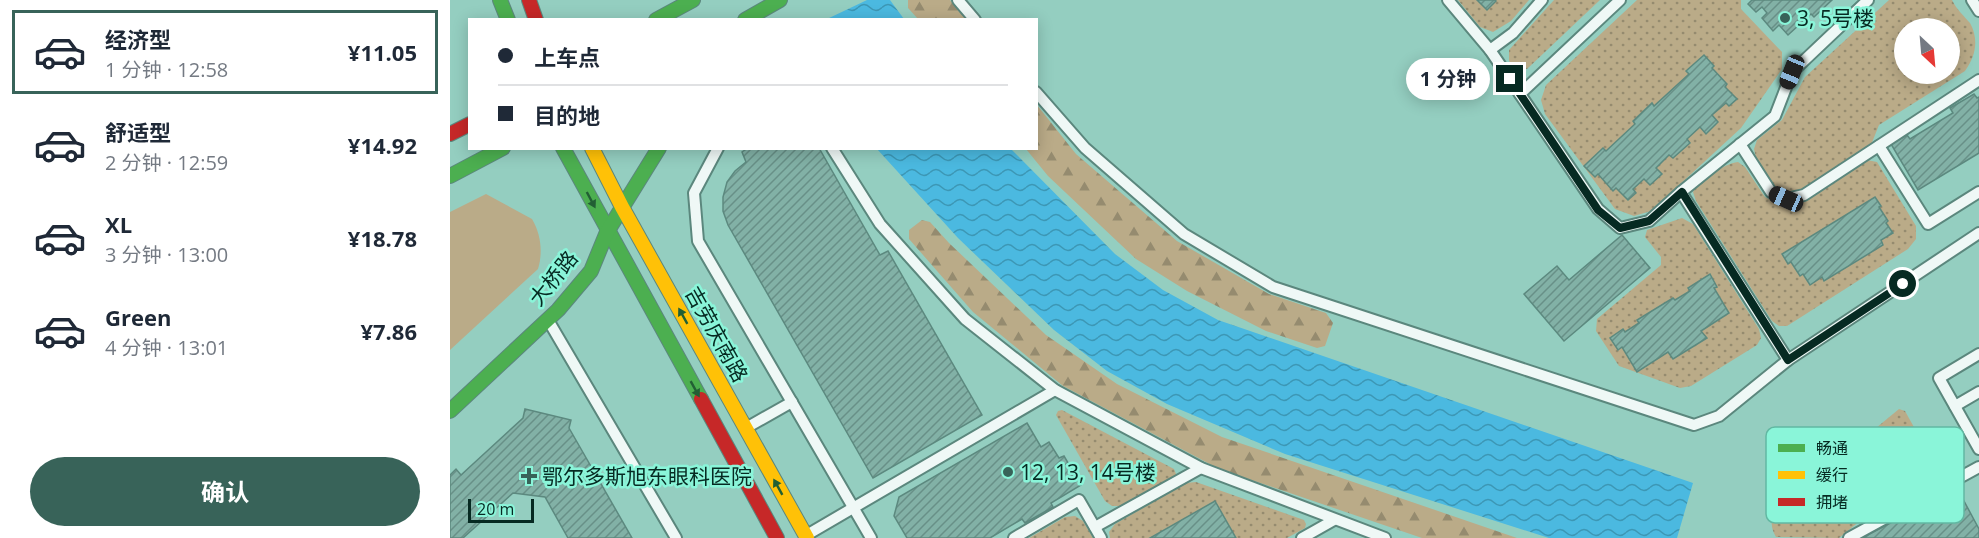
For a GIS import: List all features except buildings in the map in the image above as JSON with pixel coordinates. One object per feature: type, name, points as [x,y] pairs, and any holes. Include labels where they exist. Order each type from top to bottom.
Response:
[{"type":"main road","points":[[500,0],[507,18]]},
{"type":"main road","points":[[529,0],[535,18]]},
{"type":"main road","points":[[660,18],[693,0]]},
{"type":"main road","points":[[750,18],[780,0]]},
{"type":"main road","points":[[450,134],[468,125]]},
{"type":"main road","points":[[450,176],[499,150]]},
{"type":"main road","points":[[564,150],[777,538]]},
{"type":"main road","name":"吉劳庆南路","points":[[593,150],[622,207],[806,537]]},
{"type":"main road","name":"大桥路","points":[[450,411],[548,319],[591,271],[608,232],[658,150]]},
{"type":"lane","points":[[958,0],[973,18]]},
{"type":"lane","points":[[1448,0],[1490,50],[1598,210],[1620,228],[1649,221],[1774,116],[1792,72],[1868,0]]},
{"type":"lane","points":[[1490,50],[1513,33],[1542,0]]},
{"type":"lane","points":[[1520,94],[1620,0]]},
{"type":"lane","points":[[1972,0],[1979,11]]},
{"type":"lane","points":[[1740,144],[1771,192],[1786,199],[1804,195],[1979,81]]},
{"type":"lane","points":[[1038,94],[1085,148],[1184,234],[1273,287],[1694,425],[1719,416],[1788,360],[1979,233]]},
{"type":"lane","points":[[1879,146],[1928,224],[1979,192]]},
{"type":"lane","points":[[717,150],[694,193],[698,241],[871,538]]},
{"type":"lane","points":[[833,150],[880,224],[965,319],[1055,390],[1201,468],[1384,538]]},
{"type":"lane","points":[[1682,192],[1788,360]]},
{"type":"lane","points":[[548,319],[676,538]]},
{"type":"lane","points":[[1979,354],[1939,378],[1979,449]]},
{"type":"lane","points":[[806,537],[1055,390]]},
{"type":"lane","points":[[1955,406],[1979,392]]},
{"type":"lane","points":[[746,428],[792,402]]},
{"type":"lane","points":[[1964,475],[1979,467]]},
{"type":"lane","points":[[1095,527],[1201,468]]},
{"type":"lane","points":[[1014,538],[1079,500],[1101,538]]},
{"type":"lane","points":[[1302,538],[1334,520]]},
{"type":"lane","points":[[1849,538],[1876,523]]},
{"type":"green space","points":[[908,0],[950,0],[965,18],[917,18],[908,8]]},
{"type":"green space","points":[[1458,0],[1529,0],[1511,21],[1493,32],[1480,27]]},
{"type":"green space","points":[[1554,0],[1600,0],[1527,69],[1517,69],[1509,61],[1509,50]]},
{"type":"green space","points":[[1637,0],[1741,0],[1741,9],[1782,52],[1782,69],[1741,128],[1651,211],[1634,216],[1615,209],[1545,114],[1541,100],[1546,85]]},
{"type":"green space","points":[[1889,0],[1952,0],[1973,29],[1974,53],[1965,71],[1960,74],[1960,18],[1894,18],[1894,84],[1944,84],[1879,125],[1871,145],[1805,188],[1789,194],[1776,188],[1756,158],[1754,149],[1757,140],[1782,120],[1805,77]]},
{"type":"green space","points":[[1038,106],[1076,154],[1177,241],[1269,294],[1326,313],[1333,323],[1325,346],[1317,348],[1266,331],[1187,291],[1136,259],[1048,176],[1027,150],[1038,150]]},
{"type":"green space","points":[[1867,160],[1877,162],[1916,226],[1916,239],[1908,249],[1787,326],[1779,326],[1772,321],[1696,201],[1693,192],[1713,173],[1738,162],[1745,167],[1765,197],[1781,205],[1801,201]]},
{"type":"green space","points":[[486,194],[532,219],[539,237],[540,263],[538,269],[450,350],[450,212]]},
{"type":"green space","points":[[1682,218],[1693,224],[1759,329],[1761,338],[1757,345],[1691,386],[1680,388],[1619,366],[1596,331],[1597,319],[1661,265],[1661,257],[1645,237],[1647,230]]},
{"type":"green space","points":[[922,220],[930,222],[1046,335],[1117,384],[1222,437],[1517,538],[1422,538],[1219,469],[1063,386],[973,312],[909,239],[909,230]]},
{"type":"green space","points":[[1899,409],[1905,411],[1914,427],[1877,427]]},
{"type":"green space","points":[[1062,410],[1174,469],[1176,474],[1174,478],[1124,506],[1112,506],[1105,501],[1056,415]]},
{"type":"green space","points":[[1196,482],[1304,520],[1305,528],[1287,538],[1110,538],[1109,532],[1115,524],[1186,483]]},
{"type":"green space","points":[[1075,516],[1083,521],[1093,538],[1029,538],[1065,517]]},
{"type":"green space","points":[[1772,523],[1857,523],[1839,538],[1776,537]]},
{"type":"water","points":[[867,0],[890,0],[903,18],[829,18]]},
{"type":"water","points":[[878,150],[1012,150],[1115,254],[1163,290],[1218,320],[1693,483],[1677,538],[1549,538],[1285,454],[1167,404],[1107,371],[1054,330],[958,238]]},
{"type":"traffic: fast","points":[[500,0],[507,18]]},
{"type":"traffic: fast","points":[[660,18],[693,0]]},
{"type":"traffic: fast","points":[[748,18],[780,0]]},
{"type":"traffic: fast","points":[[450,176],[499,150]]},
{"type":"traffic: fast","points":[[564,150],[701,399]]},
{"type":"traffic: fast","points":[[450,411],[558,310],[591,271],[607,232],[658,150]]},
{"type":"traffic: slow","points":[[593,150],[622,207],[807,538]]},
{"type":"traffic: jam","points":[[529,0],[535,18]]},
{"type":"traffic: jam","points":[[450,134],[468,125]]},
{"type":"traffic: jam","points":[[701,399],[777,538]]},
{"type":"place","name":"3, 5号楼","points":[[1785,18]]},
{"type":"place","name":"12, 13, 14号楼","points":[[1008,472]]},
{"type":"place","name":"鄂尔多斯旭东眼科医院","points":[[529,476]]},
{"type":"route","points":[[1510,79],[1598,210],[1620,228],[1649,221],[1682,192],[1788,360],[1903,284]]}]
